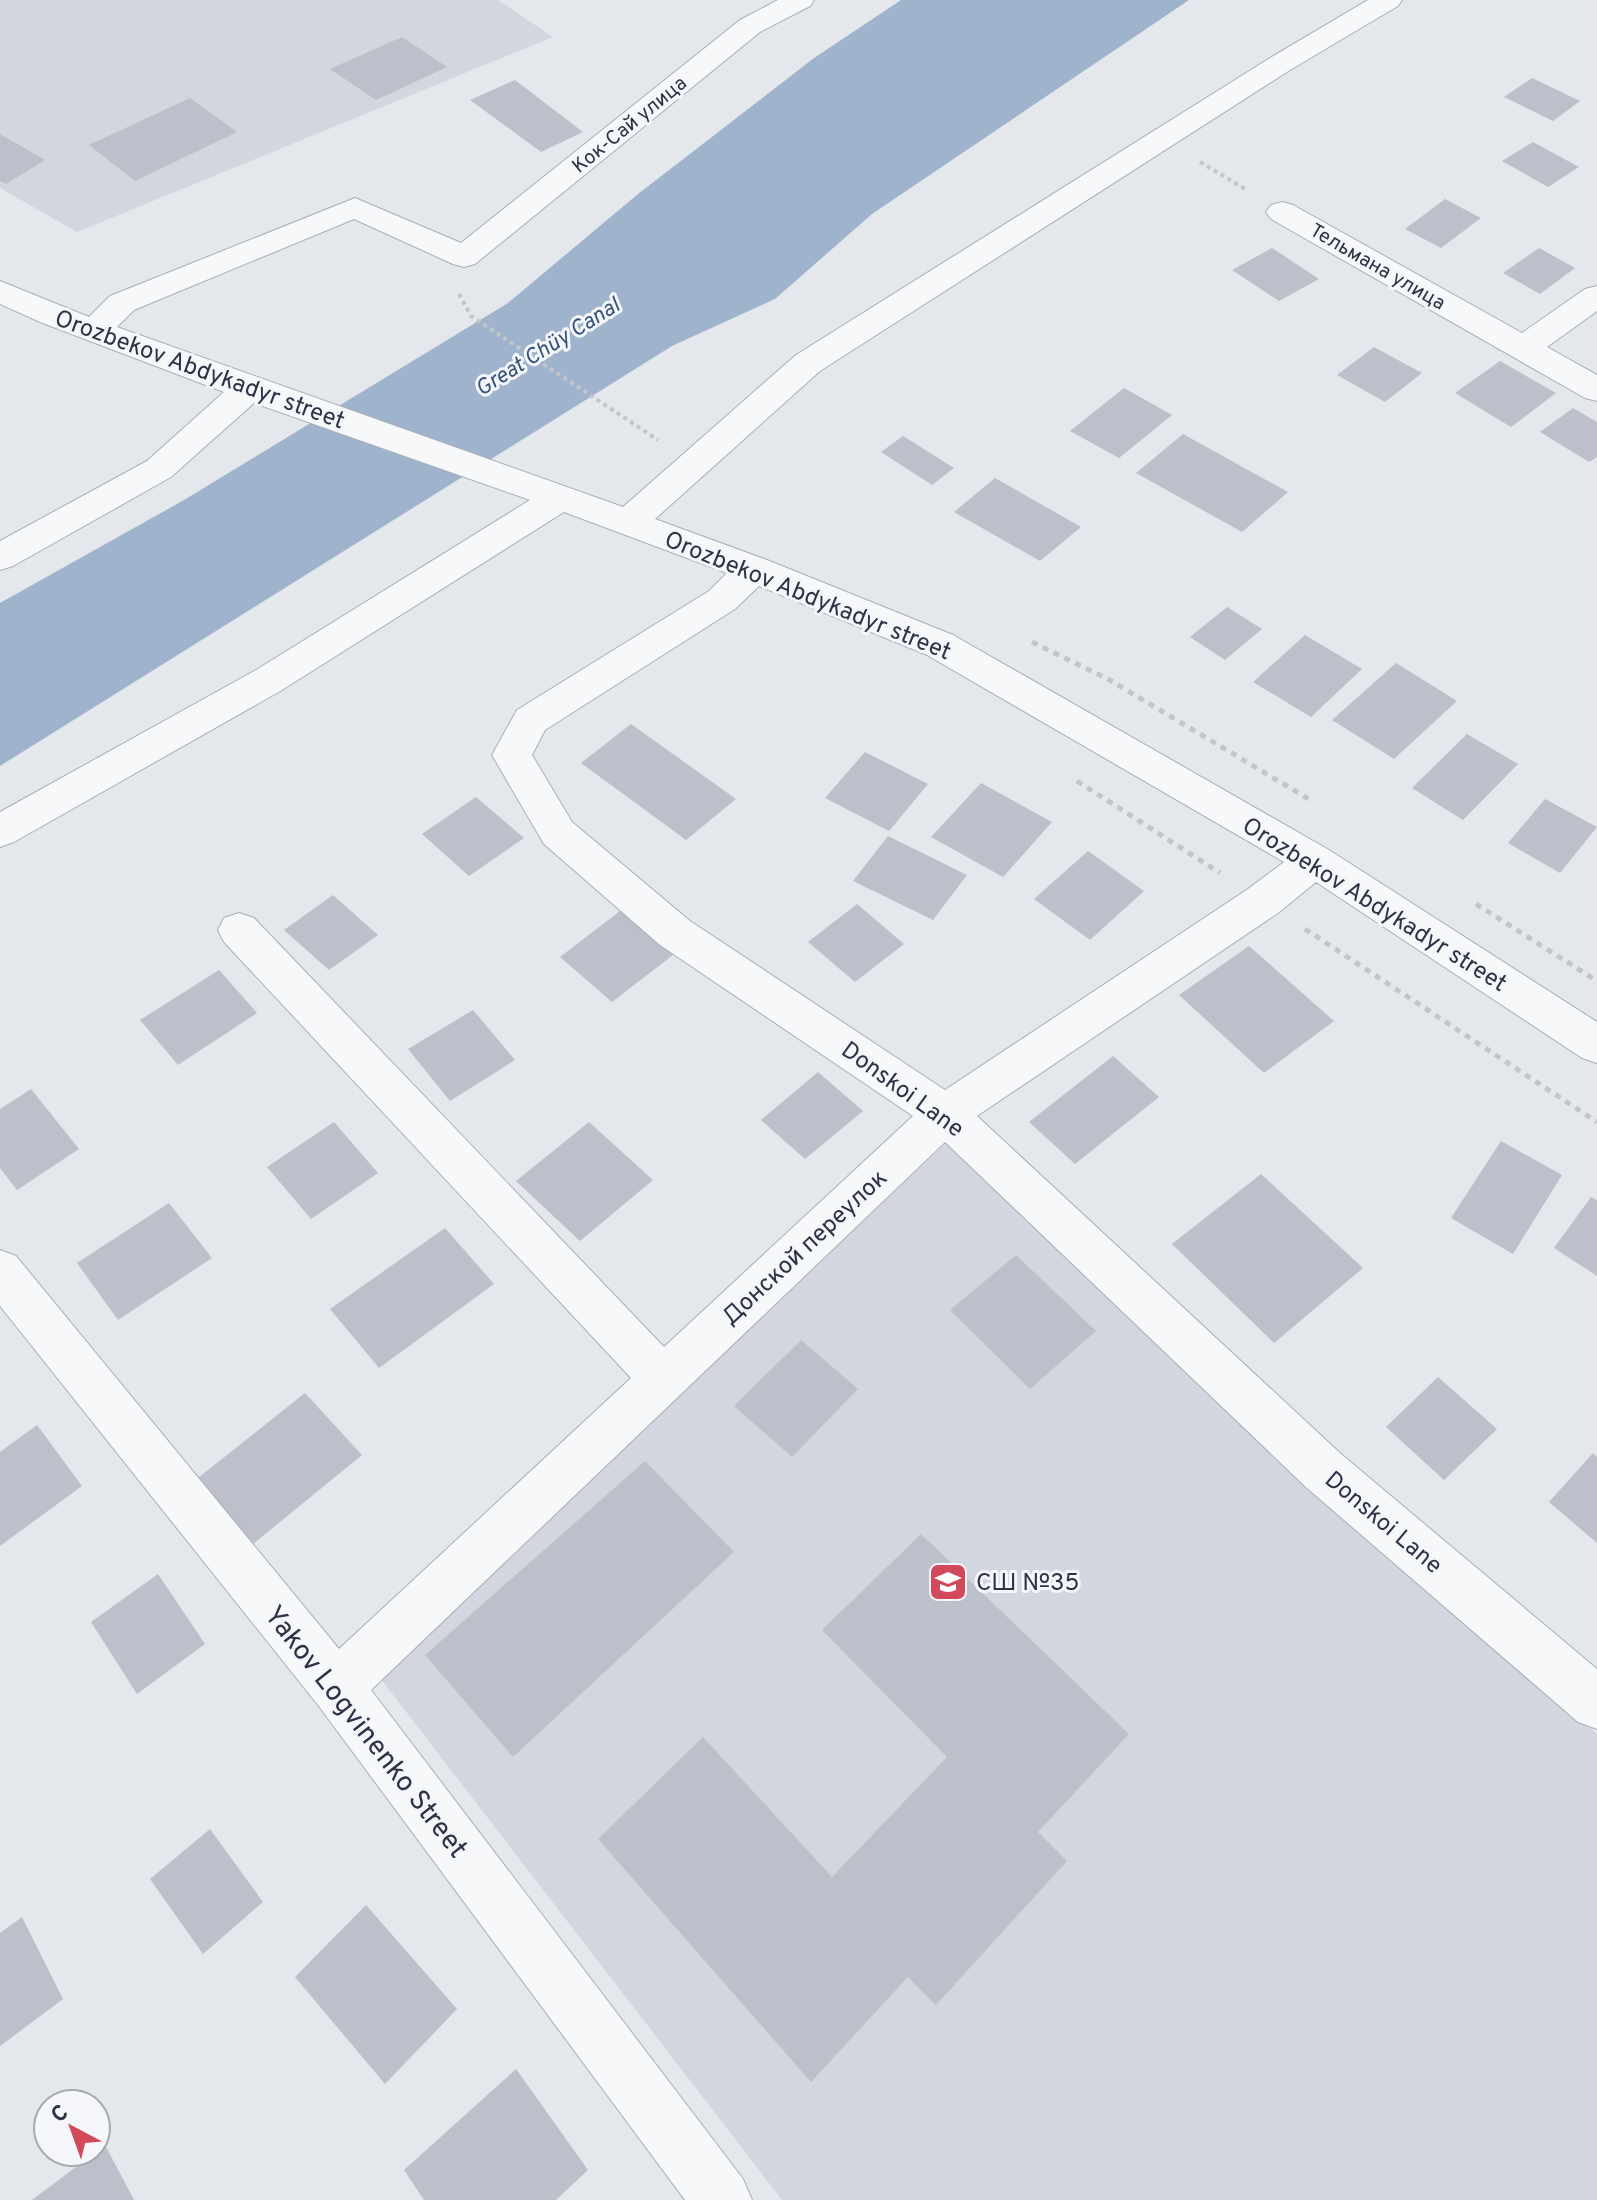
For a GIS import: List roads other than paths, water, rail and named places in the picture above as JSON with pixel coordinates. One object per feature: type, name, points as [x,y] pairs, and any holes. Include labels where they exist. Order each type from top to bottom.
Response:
[{"type":"street","name":"Кок-Сай улица","points":[[94,331],[122,303],[355,207],[464,257],[750,26],[800,0]]},
{"type":"street","points":[[628,522],[808,363],[1388,0]]},
{"type":"street","name":"Тельмана улица","points":[[1282,212],[1597,390]]},
{"type":"street","name":"Orozbekov Abdykadyr street","points":[[0,291],[94,331],[263,394],[526,485],[754,569],[940,645],[1315,861],[1597,1045]]},
{"type":"street","points":[[1523,348],[1597,296]]},
{"type":"street","points":[[0,557],[159,469],[215,416],[263,394]]},
{"type":"street","points":[[0,831],[269,680],[484,548],[521,520],[562,498]]},
{"type":"street","name":"Donskoi Lane","points":[[754,569],[722,600],[531,720],[512,755],[558,833],[675,933],[945,1114],[1324,1471],[1597,1703]]},
{"type":"street","name":"Донской переулок","points":[[336,1687],[945,1114],[1263,901],[1315,861]]},
{"type":"street","points":[[239,930],[663,1379]]},
{"type":"street","name":"Yakov Logvinenko Street","points":[[0,1271],[336,1687],[722,2200]]},
{"type":"water","name":"Great Chüy Canal","points":[[901,0],[1189,0],[872,214],[775,299],[672,346],[0,766],[0,603],[184,500],[508,303],[638,194],[814,58]]},
{"type":"place","name":"СШ №35","points":[[948,1582]]}]
